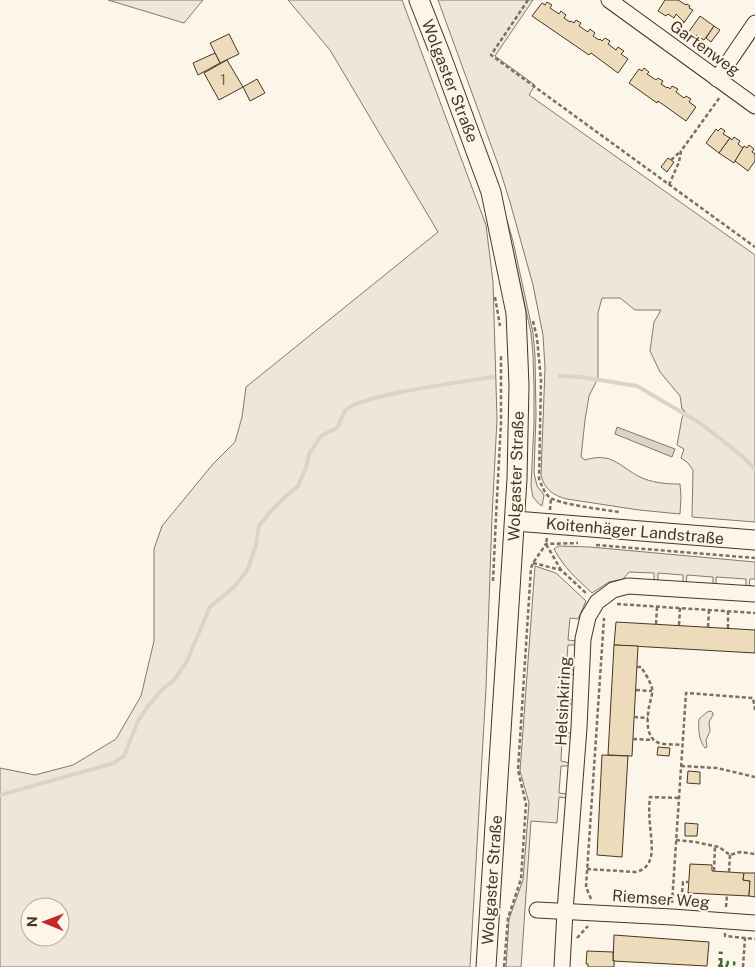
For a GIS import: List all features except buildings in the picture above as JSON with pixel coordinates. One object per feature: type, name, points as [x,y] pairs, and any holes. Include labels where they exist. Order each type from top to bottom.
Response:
[{"type":"main road","name":"Wolgaster Straße","points":[[419,0],[491,192],[516,314],[519,385],[515,522],[486,967]]},
{"type":"main road","name":"Koitenhäger Landstraße","points":[[515,522],[755,540]]},
{"type":"street","name":"Gartenweg","points":[[610,0],[755,106]]},
{"type":"street","points":[[722,83],[755,23]]},
{"type":"street","points":[[601,605],[613,590],[628,586],[755,594]]},
{"type":"street","name":"Helsinkiring","points":[[562,967],[579,728],[583,639],[588,617],[601,605]]},
{"type":"street","name":"Riemser Weg","points":[[537,910],[565,911],[590,919],[672,917],[755,923]]},
{"type":"path","points":[[528,0],[490,56],[755,247]]},
{"type":"path","points":[[671,160],[681,151],[722,83]]},
{"type":"path","points":[[669,185],[679,162],[681,151]]},
{"type":"path","points":[[494,290],[501,332]]},
{"type":"path","points":[[533,320],[542,380],[539,480],[543,490],[551,498],[573,504],[620,512]]},
{"type":"path","points":[[493,586],[501,422],[501,350]]},
{"type":"path","points":[[546,544],[578,543]]},
{"type":"path","points":[[504,967],[508,918],[521,879],[526,804],[518,770],[532,568],[533,563],[546,544]]},
{"type":"path","points":[[546,544],[561,570],[601,605],[657,606],[755,613]]},
{"type":"path","points":[[588,544],[755,558]]},
{"type":"path","points":[[533,563],[561,570]]},
{"type":"path","points":[[576,939],[590,919],[592,899],[586,887],[601,605]]},
{"type":"path","points":[[656,624],[657,606]]},
{"type":"path","points":[[679,626],[680,608]]},
{"type":"path","points":[[708,627],[709,610]]},
{"type":"path","points":[[728,611],[728,628]]},
{"type":"path","points":[[637,667],[642,669],[650,681],[652,691],[649,705],[648,730],[651,737],[659,743],[682,745]]},
{"type":"path","points":[[636,690],[652,691]]},
{"type":"path","points":[[672,904],[686,693],[753,698],[755,710]]},
{"type":"path","points":[[634,717],[648,718]]},
{"type":"path","points":[[633,739],[654,740]]},
{"type":"path","points":[[681,766],[717,768],[755,777]]},
{"type":"path","points":[[587,869],[640,871],[650,861],[652,850],[650,797],[679,798]]},
{"type":"path","points":[[676,840],[719,847],[730,855]]},
{"type":"path","points":[[714,871],[715,846]]},
{"type":"path","points":[[730,855],[740,852],[755,854]]},
{"type":"path","points":[[729,872],[730,855]]},
{"type":"path","points":[[681,905],[683,882],[689,882]]},
{"type":"path","points":[[726,909],[727,895]]},
{"type":"path","points":[[743,967],[745,938]]},
{"type":"shaded area","points":[[108,0],[203,0],[184,23]]},
{"type":"shaded area","points":[[288,0],[402,0],[486,225],[493,282],[497,419],[486,688],[470,967],[0,967],[0,768],[35,775],[73,765],[116,739],[141,696],[154,641],[154,549],[162,526],[213,464],[235,442],[242,417],[246,387],[438,232],[330,50]]},
{"type":"shaded area","points":[[427,0],[429,0],[500,197],[513,241],[533,333],[536,415],[534,473],[537,486],[544,495],[542,506],[533,497],[531,486],[534,388],[531,333],[511,242],[498,198]]},
{"type":"shaded area","points":[[438,0],[533,0],[495,56],[535,85],[529,95],[755,255],[755,522],[692,517],[693,470],[681,458],[684,449],[677,445],[685,411],[682,409],[680,396],[660,372],[650,351],[654,322],[661,310],[635,310],[620,298],[602,298],[598,313],[598,378],[589,396],[581,457],[585,460],[594,458],[608,459],[648,480],[680,484],[680,514],[567,499],[554,494],[544,484],[541,475],[545,368],[543,335],[533,285],[499,167]]},
{"type":"shaded area","points":[[617,427],[675,449],[672,457],[615,434]]},
{"type":"shaded area","points":[[558,546],[590,547],[755,562],[755,579],[750,579],[749,587],[746,587],[746,579],[716,577],[716,585],[713,585],[713,577],[687,575],[686,583],[683,583],[683,575],[658,573],[658,582],[654,581],[654,573],[629,572],[623,579],[609,582],[592,593],[562,562],[554,549]]},
{"type":"shaded area","points":[[535,566],[556,573],[586,601],[578,619],[570,618],[568,640],[577,641],[577,645],[568,645],[566,669],[575,670],[575,675],[566,674],[565,699],[573,700],[573,704],[564,704],[563,732],[571,733],[571,737],[562,737],[561,761],[570,763],[569,766],[561,766],[559,793],[567,794],[567,798],[559,797],[557,823],[531,821],[521,967],[506,967],[509,919],[523,880],[529,803],[520,771]]},
{"type":"shaded area","points":[[711,711],[713,715],[709,722],[710,731],[706,740],[707,747],[705,748],[699,735],[699,719]]},
{"type":"waterway","points":[[560,376],[581,377],[637,386],[700,423],[742,456],[755,469]]},
{"type":"waterway","points":[[0,795],[114,763],[124,756],[138,721],[148,706],[174,680],[186,663],[210,607],[235,586],[248,569],[256,545],[259,526],[269,513],[298,486],[306,468],[309,454],[321,436],[337,428],[345,411],[354,405],[370,399],[391,394],[493,377]]},
{"type":"hedge","points":[[720,967],[721,948]]},
{"type":"hedge","points":[[720,962],[739,964]]},
{"type":"hedge","points":[[721,967],[721,965],[731,967]]}]
